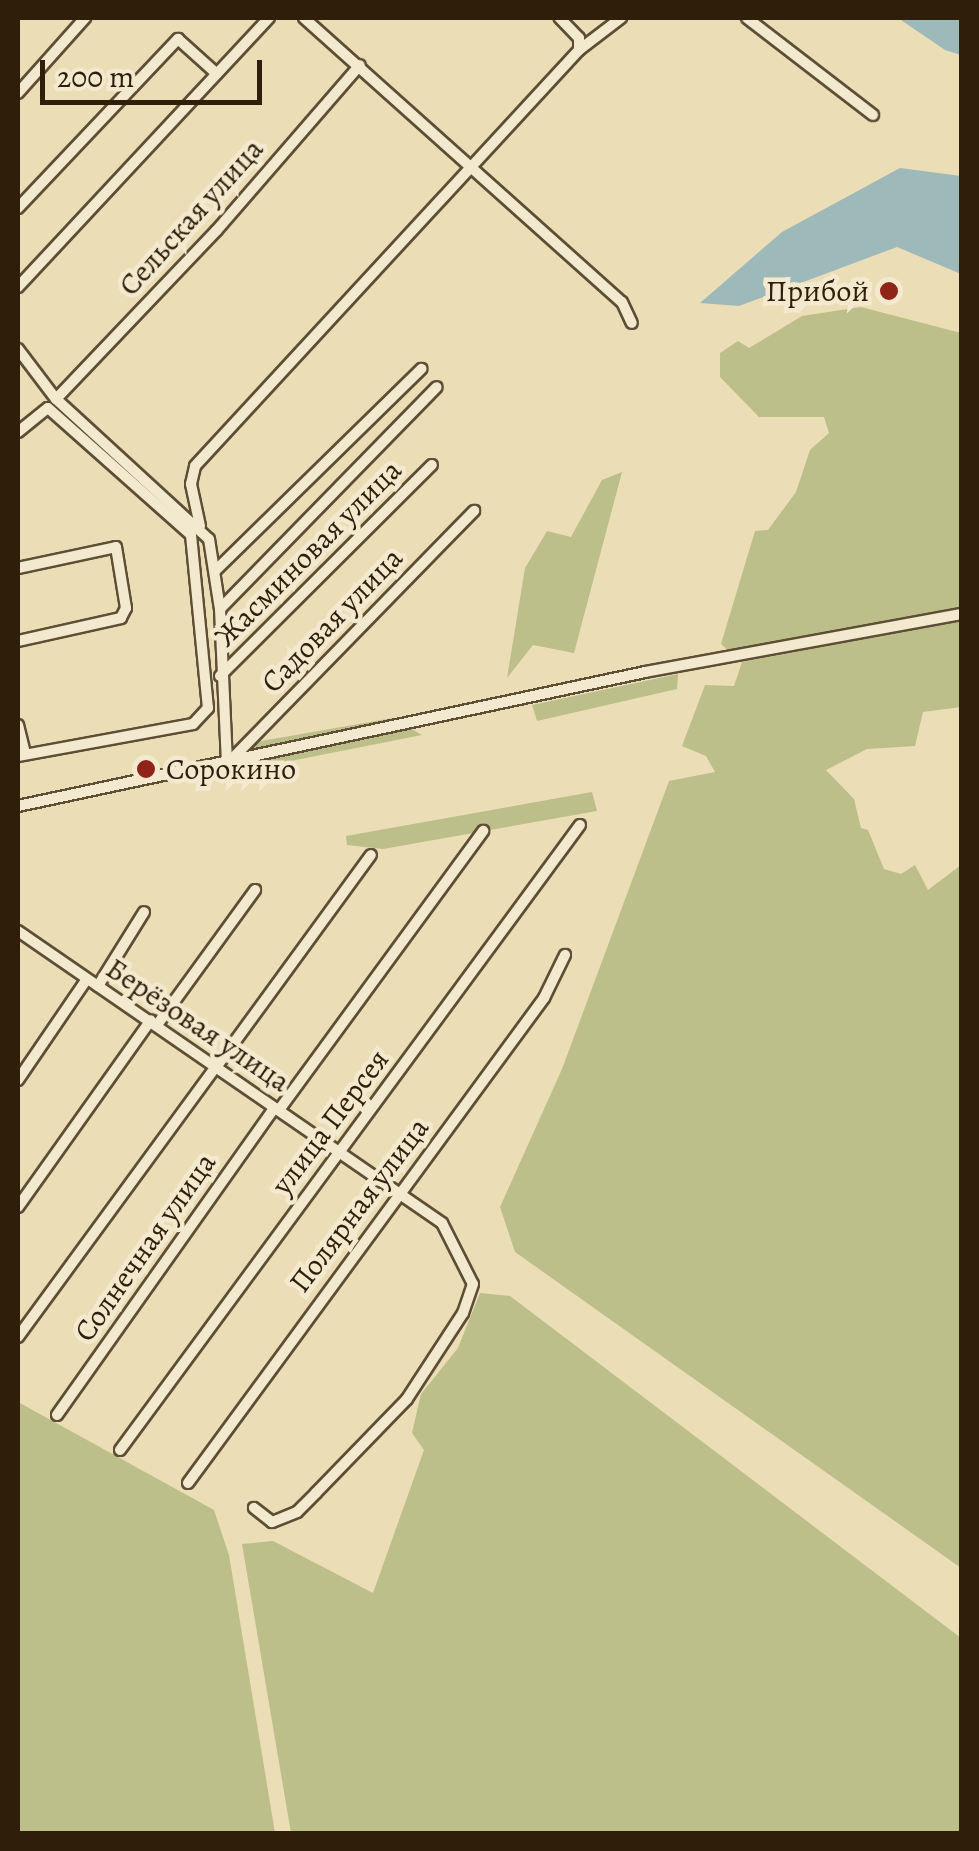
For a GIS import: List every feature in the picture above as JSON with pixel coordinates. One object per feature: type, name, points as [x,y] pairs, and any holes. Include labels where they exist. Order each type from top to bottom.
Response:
[{"type":"street","points":[[18,93],[85,18]]},
{"type":"street","points":[[18,287],[269,18]]},
{"type":"street","points":[[304,18],[472,164],[622,302],[632,324]]},
{"type":"street","points":[[560,18],[578,38],[580,50]]},
{"type":"street","points":[[227,764],[219,676],[220,609],[215,571],[190,484],[196,466],[580,50],[621,18]]},
{"type":"street","points":[[747,18],[873,115]]},
{"type":"street","points":[[18,208],[178,39],[217,74]]},
{"type":"street","name":"Сельская улица","points":[[18,432],[52,404],[217,230],[360,65]]},
{"type":"street","points":[[18,349],[52,404],[191,535],[208,708],[192,724],[21,755],[18,725]]},
{"type":"street","points":[[215,571],[421,369]]},
{"type":"street","points":[[220,609],[438,387]]},
{"type":"street","points":[[52,404],[200,526]]},
{"type":"street","name":"Жасминовая улица","points":[[219,676],[432,465]]},
{"type":"street","name":"Садовая улица","points":[[227,764],[474,511]]},
{"type":"street","points":[[18,568],[116,547],[126,608],[121,618],[18,641]]},
{"type":"street","points":[[18,806],[645,672],[962,614]]},
{"type":"street","name":"улица Персея","points":[[120,1450],[580,825]]},
{"type":"street","name":"Солнечная улица","points":[[57,1415],[276,1110],[483,832]]},
{"type":"street","points":[[18,1337],[371,855]]},
{"type":"street","points":[[18,1207],[255,890]]},
{"type":"street","points":[[18,1080],[144,912]]},
{"type":"street","points":[[18,950],[22,934]]},
{"type":"street","name":"Берёзовая улица","points":[[22,934],[442,1223],[473,1284],[463,1313],[407,1399],[316,1493],[297,1512],[272,1522],[254,1508]]},
{"type":"street","name":"Полярная улица","points":[[188,1483],[544,998],[566,955]]},
{"type":"green space","points":[[861,307],[961,333],[961,608],[731,653],[721,644],[755,531],[768,530],[796,492],[810,450],[829,433],[824,417],[759,417],[720,377],[720,353],[738,341],[749,348],[802,316]]},
{"type":"green space","points":[[622,472],[574,653],[533,645],[507,678],[525,568],[547,531],[571,537],[602,480]]},
{"type":"green space","points":[[961,620],[961,707],[923,712],[915,746],[867,749],[826,770],[854,799],[861,828],[868,830],[884,869],[901,874],[915,865],[928,890],[961,865],[961,1568],[515,1252],[500,1207],[562,1069],[669,781],[715,772],[706,756],[682,746],[705,685],[734,686],[742,662]]},
{"type":"green space","points":[[678,674],[677,689],[537,721],[532,705]]},
{"type":"green space","points":[[393,718],[422,735],[250,769],[249,743]]},
{"type":"green space","points":[[592,792],[597,811],[383,849],[347,845],[346,836]]},
{"type":"green space","points":[[480,1293],[510,1296],[961,1638],[961,1833],[291,1833],[242,1544],[273,1541],[373,1593],[424,1450],[412,1433],[421,1394],[458,1348]]},
{"type":"green space","points":[[18,1402],[214,1510],[229,1555],[275,1833],[18,1833]]},
{"type":"water","points":[[898,18],[961,18],[961,55],[945,50]]},
{"type":"water","points":[[900,168],[961,176],[961,274],[897,247],[739,306],[700,303],[782,232]]},
{"type":"place","name":"Прибой","points":[[889,291]]},
{"type":"place","name":"Сорокино","points":[[146,769]]}]
